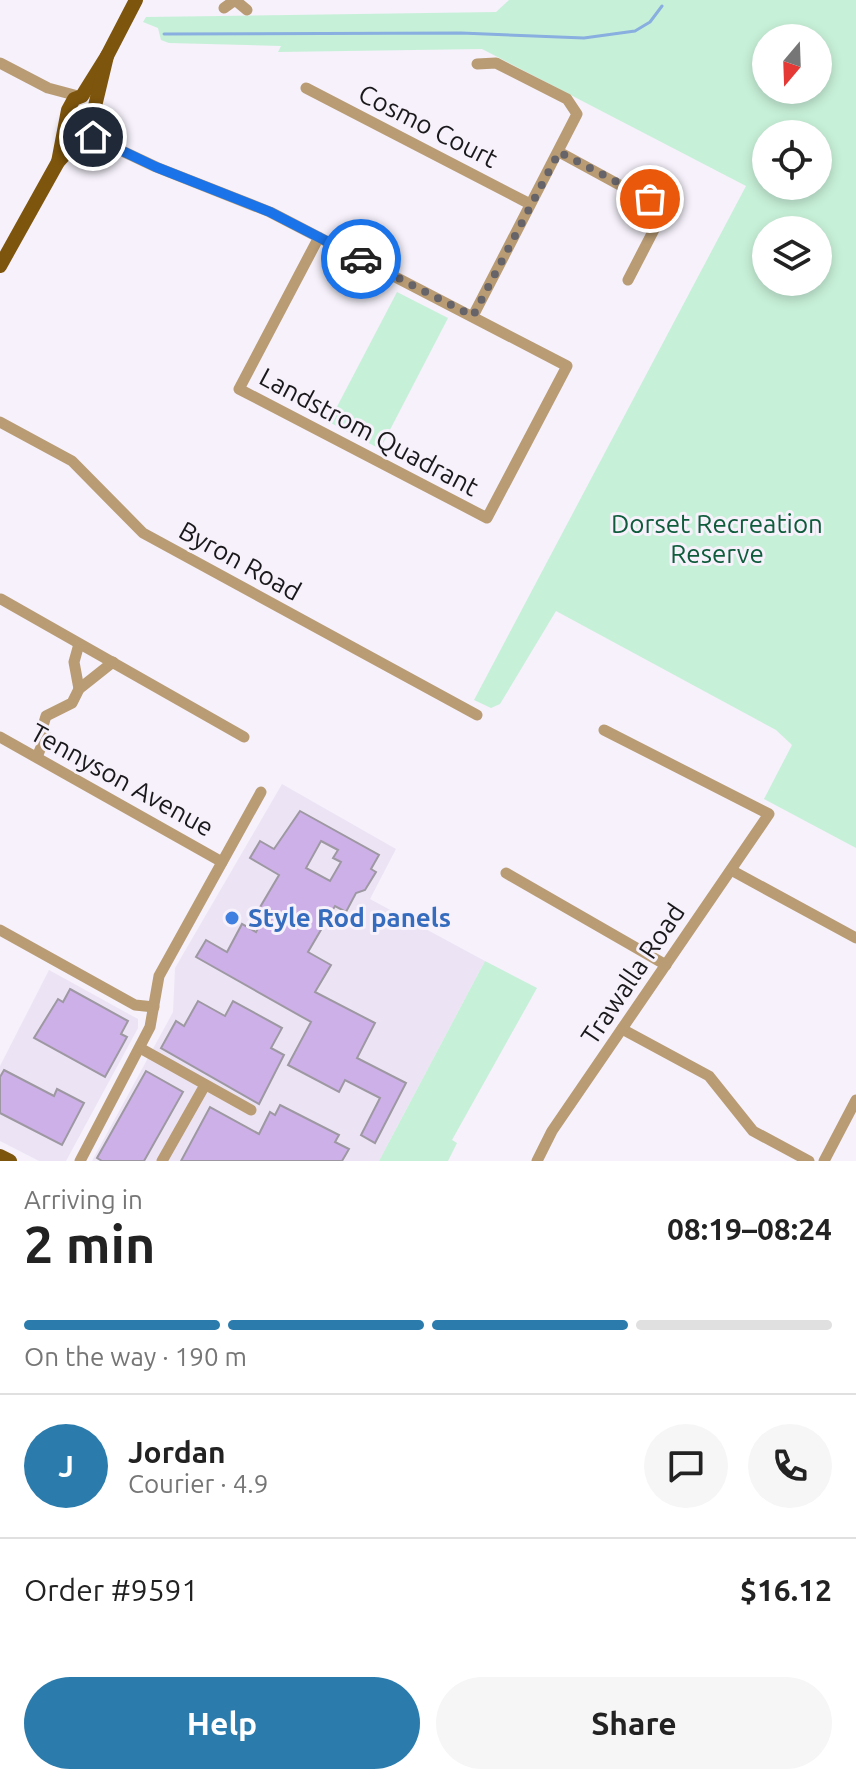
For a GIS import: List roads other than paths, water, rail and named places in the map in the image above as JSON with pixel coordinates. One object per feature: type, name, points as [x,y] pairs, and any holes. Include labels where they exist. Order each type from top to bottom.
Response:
[{"type":"main road","points":[[58,162],[67,115],[84,99],[136,0]]},
{"type":"main road","points":[[0,266],[58,162],[86,130],[84,99]]},
{"type":"main road","points":[[67,115],[72,131],[86,130]]},
{"type":"main road","points":[[0,1156],[10,1161]]},
{"type":"street","points":[[224,8],[235,0],[247,10]]},
{"type":"street","points":[[0,63],[48,88],[84,99]]},
{"type":"street","points":[[473,316],[576,119],[572,103],[496,63],[477,64]]},
{"type":"street","points":[[48,88],[67,115]]},
{"type":"street","name":"Cosmo Court","points":[[306,88],[530,204]]},
{"type":"street","name":"Landstrom Quadrant","points":[[86,130],[156,167],[270,212],[319,237],[473,316],[567,366],[487,518],[239,389],[319,237]]},
{"type":"street","points":[[559,152],[660,207],[659,220],[628,280]]},
{"type":"street","name":"Byron Road","points":[[0,422],[72,461],[143,533],[477,715]]},
{"type":"street","points":[[1,599],[244,737]]},
{"type":"street","points":[[79,644],[74,662],[79,689]]},
{"type":"street","points":[[37,757],[46,735],[43,726],[46,716],[72,703],[79,689],[113,662]]},
{"type":"street","name":"Trawalla Road","points":[[537,1161],[552,1131],[769,814],[604,730]]},
{"type":"street","name":"Tennyson Avenue","points":[[0,737],[222,862]]},
{"type":"street","points":[[80,1161],[140,1048],[154,1007],[159,976],[261,792]]},
{"type":"street","points":[[731,870],[856,938]]},
{"type":"street","points":[[506,873],[666,965]]},
{"type":"street","points":[[0,930],[135,1005],[154,1007]]},
{"type":"street","points":[[622,1029],[709,1076],[753,1131],[809,1161]]},
{"type":"street","points":[[140,1048],[251,1110]]},
{"type":"street","points":[[162,1161],[205,1085]]},
{"type":"street","points":[[824,1161],[856,1100]]},
{"type":"waterway","points":[[164,34],[461,33],[584,38],[635,31],[650,22],[662,6]]},
{"type":"place","name":"Style Rod panels","points":[[232,918]]},
{"type":"park label","name":"Dorset Recreation Reserve","points":[[717,539]]}]
